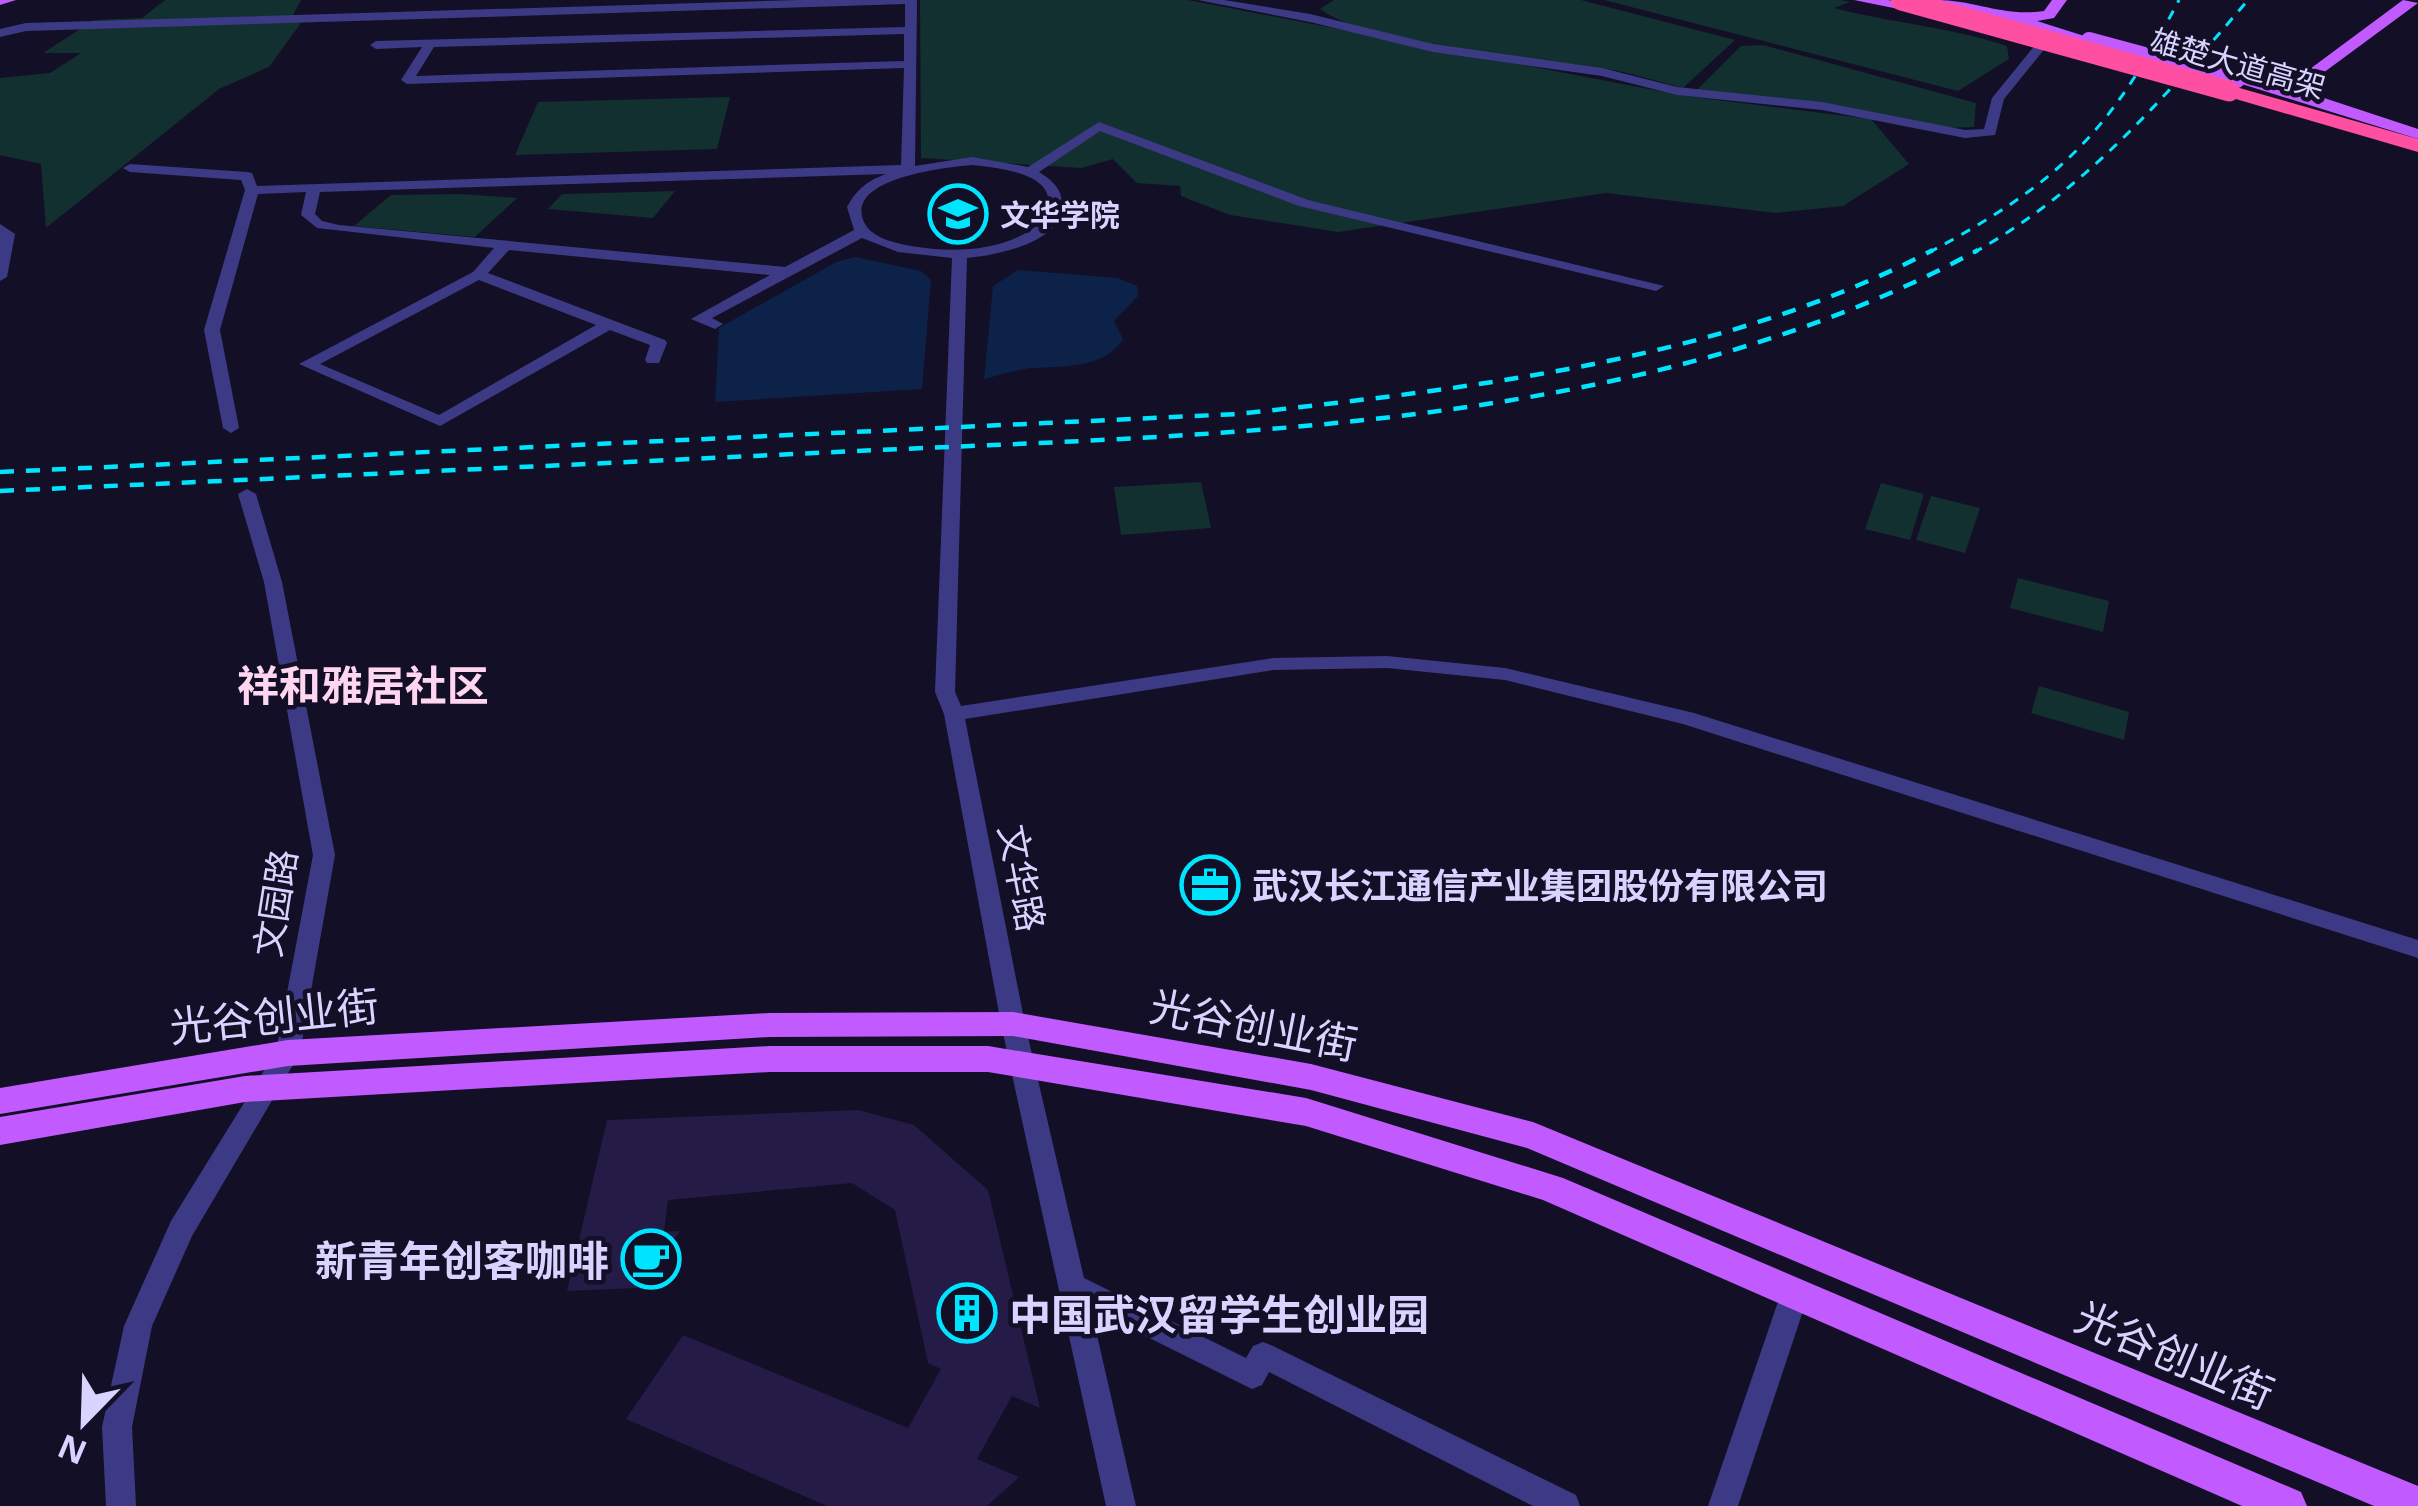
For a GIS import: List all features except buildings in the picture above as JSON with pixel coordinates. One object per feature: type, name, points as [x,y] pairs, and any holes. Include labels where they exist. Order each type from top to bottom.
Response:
[{"type":"highway","name":"雄楚大道高架","points":[[1898,0],[1941,4],[2418,135]]},
{"type":"highway","name":"雄楚大道高架","points":[[1941,4],[2418,148]]},
{"type":"main road","points":[[0,1],[9,0]]},
{"type":"main road","points":[[1861,0],[1967,6],[2418,148]]},
{"type":"main road","points":[[2014,19],[2048,15],[2060,0]]},
{"type":"main road","points":[[2073,0],[2060,23],[2081,42]]},
{"type":"main road","points":[[2264,88],[2297,72],[2393,0]]},
{"type":"main road","points":[[2297,98],[2291,88],[2413,0]]},
{"type":"main road","points":[[1941,4],[1988,26],[2045,41],[2081,42]]},
{"type":"main road","points":[[2230,86],[2264,88],[2418,135]]},
{"type":"main road","name":"光谷创业街","points":[[0,1101],[288,1053],[769,1024],[1013,1024],[1311,1077],[1533,1136],[2418,1504]]},
{"type":"main road","name":"光谷创业街","points":[[0,1131],[124,1107],[267,1088],[770,1059],[988,1059],[1306,1112],[1551,1188],[2287,1506]]},
{"type":"street","points":[[392,18],[404,0]]},
{"type":"street","points":[[0,33],[26,27],[392,18],[587,6],[911,0],[908,169]]},
{"type":"street","points":[[1210,0],[1433,48],[1602,72],[1677,91],[1822,106],[1965,134],[1990,132],[1998,98],[2045,41]]},
{"type":"street","points":[[1298,16],[1304,9],[1301,0]]},
{"type":"street","points":[[376,45],[911,30]]},
{"type":"street","points":[[651,72],[663,37]]},
{"type":"street","points":[[430,44],[407,80],[910,64]]},
{"type":"street","points":[[1029,172],[1099,126],[1304,203],[1656,286]]},
{"type":"street","points":[[253,190],[908,169],[972,161],[1029,172],[1048,183],[1058,197],[1057,212],[1046,227],[994,249],[960,254],[893,247],[856,223],[854,208],[863,193],[908,169]]},
{"type":"street","points":[[130,168],[247,176],[253,190],[212,331],[231,428]]},
{"type":"street","points":[[314,188],[308,215],[316,224],[787,272]]},
{"type":"street","points":[[0,228],[8,234],[0,277]]},
{"type":"street","points":[[716,324],[699,319],[864,231]]},
{"type":"street","points":[[506,245],[478,275],[307,364],[440,421],[609,324]]},
{"type":"street","name":"文华路","points":[[960,254],[945,692],[954,714],[1013,1024],[1121,1506]]},
{"type":"street","points":[[478,275],[659,343],[653,360]]},
{"type":"street","name":"文园路","points":[[122,1506],[117,1427],[138,1327],[181,1229],[288,1053],[324,855],[273,582],[247,494]]},
{"type":"street","points":[[954,714],[1273,664],[1388,662],[1505,674],[1687,718],[2418,949]]},
{"type":"street","points":[[1072,1286],[1252,1376],[1263,1355],[1565,1506]]},
{"type":"street","points":[[1723,1506],[1795,1293]]},
{"type":"green space","points":[[165,0],[301,0],[291,19],[301,23],[269,67],[219,89],[46,228],[41,164],[0,155],[0,78],[50,73],[81,53],[43,53],[94,20],[142,18]]},
{"type":"green space","points":[[920,0],[1188,0],[1685,96],[1871,119],[1909,164],[1843,206],[1776,213],[1606,193],[1338,232],[1230,215],[1181,196],[1180,186],[1137,183],[1113,159],[1081,168],[921,158]]},
{"type":"green space","points":[[1334,0],[1581,0],[1735,40],[1683,88],[1611,70],[1454,49],[1376,33],[1320,9]]},
{"type":"green space","points":[[1604,0],[1841,0],[1850,2],[1834,8],[2007,46],[2009,59],[1958,91]]},
{"type":"green space","points":[[1763,45],[1976,103],[1974,127],[1945,128],[1696,91],[1741,46]]},
{"type":"green space","points":[[730,97],[717,149],[515,155],[538,102]]},
{"type":"green space","points":[[675,191],[653,218],[548,209],[562,194]]},
{"type":"green space","points":[[391,195],[517,198],[475,237],[354,226]]},
{"type":"green space","points":[[1201,482],[1211,528],[1121,535],[1114,487]]},
{"type":"green space","points":[[1881,483],[1924,494],[1910,540],[1865,529]]},
{"type":"green space","points":[[1931,496],[1980,508],[1965,553],[1916,540]]},
{"type":"green space","points":[[2018,578],[2109,601],[2103,632],[2010,608]]},
{"type":"green space","points":[[2039,686],[2129,712],[2124,740],[2031,713]]},
{"type":"water","points":[[855,257],[921,271],[931,280],[922,389],[715,402],[719,328],[836,262]]},
{"type":"water","points":[[1018,270],[1118,278],[1137,286],[1138,296],[1114,321],[1123,339],[1094,361],[984,379],[993,286]]},
{"type":"railway","points":[[1928,253],[2013,202],[2077,150],[2129,86],[2179,0]]},
{"type":"railway","points":[[1978,250],[2051,201],[2122,139],[2248,0]]},
{"type":"railway","points":[[0,472],[1238,414],[1326,404],[1505,380],[1682,344],[1852,288],[1933,250]]},
{"type":"railway","points":[[0,491],[1141,438],[1431,412],[1575,389],[1715,355],[1850,310],[1978,250]]},
{"type":"railway","points":[[1973,253],[1978,250]]},
{"type":"place","name":"文华学院","points":[[958,214]]},
{"type":"place","name":"武汉长江通信产业集团股份有限公司","points":[[1210,885]]},
{"type":"place","name":"新青年创客咖啡","points":[[651,1259]]},
{"type":"place","name":"中国武汉留学生创业园","points":[[967,1313]]},
{"type":"district","name":"祥和雅居社区","points":[[363,684]]}]
